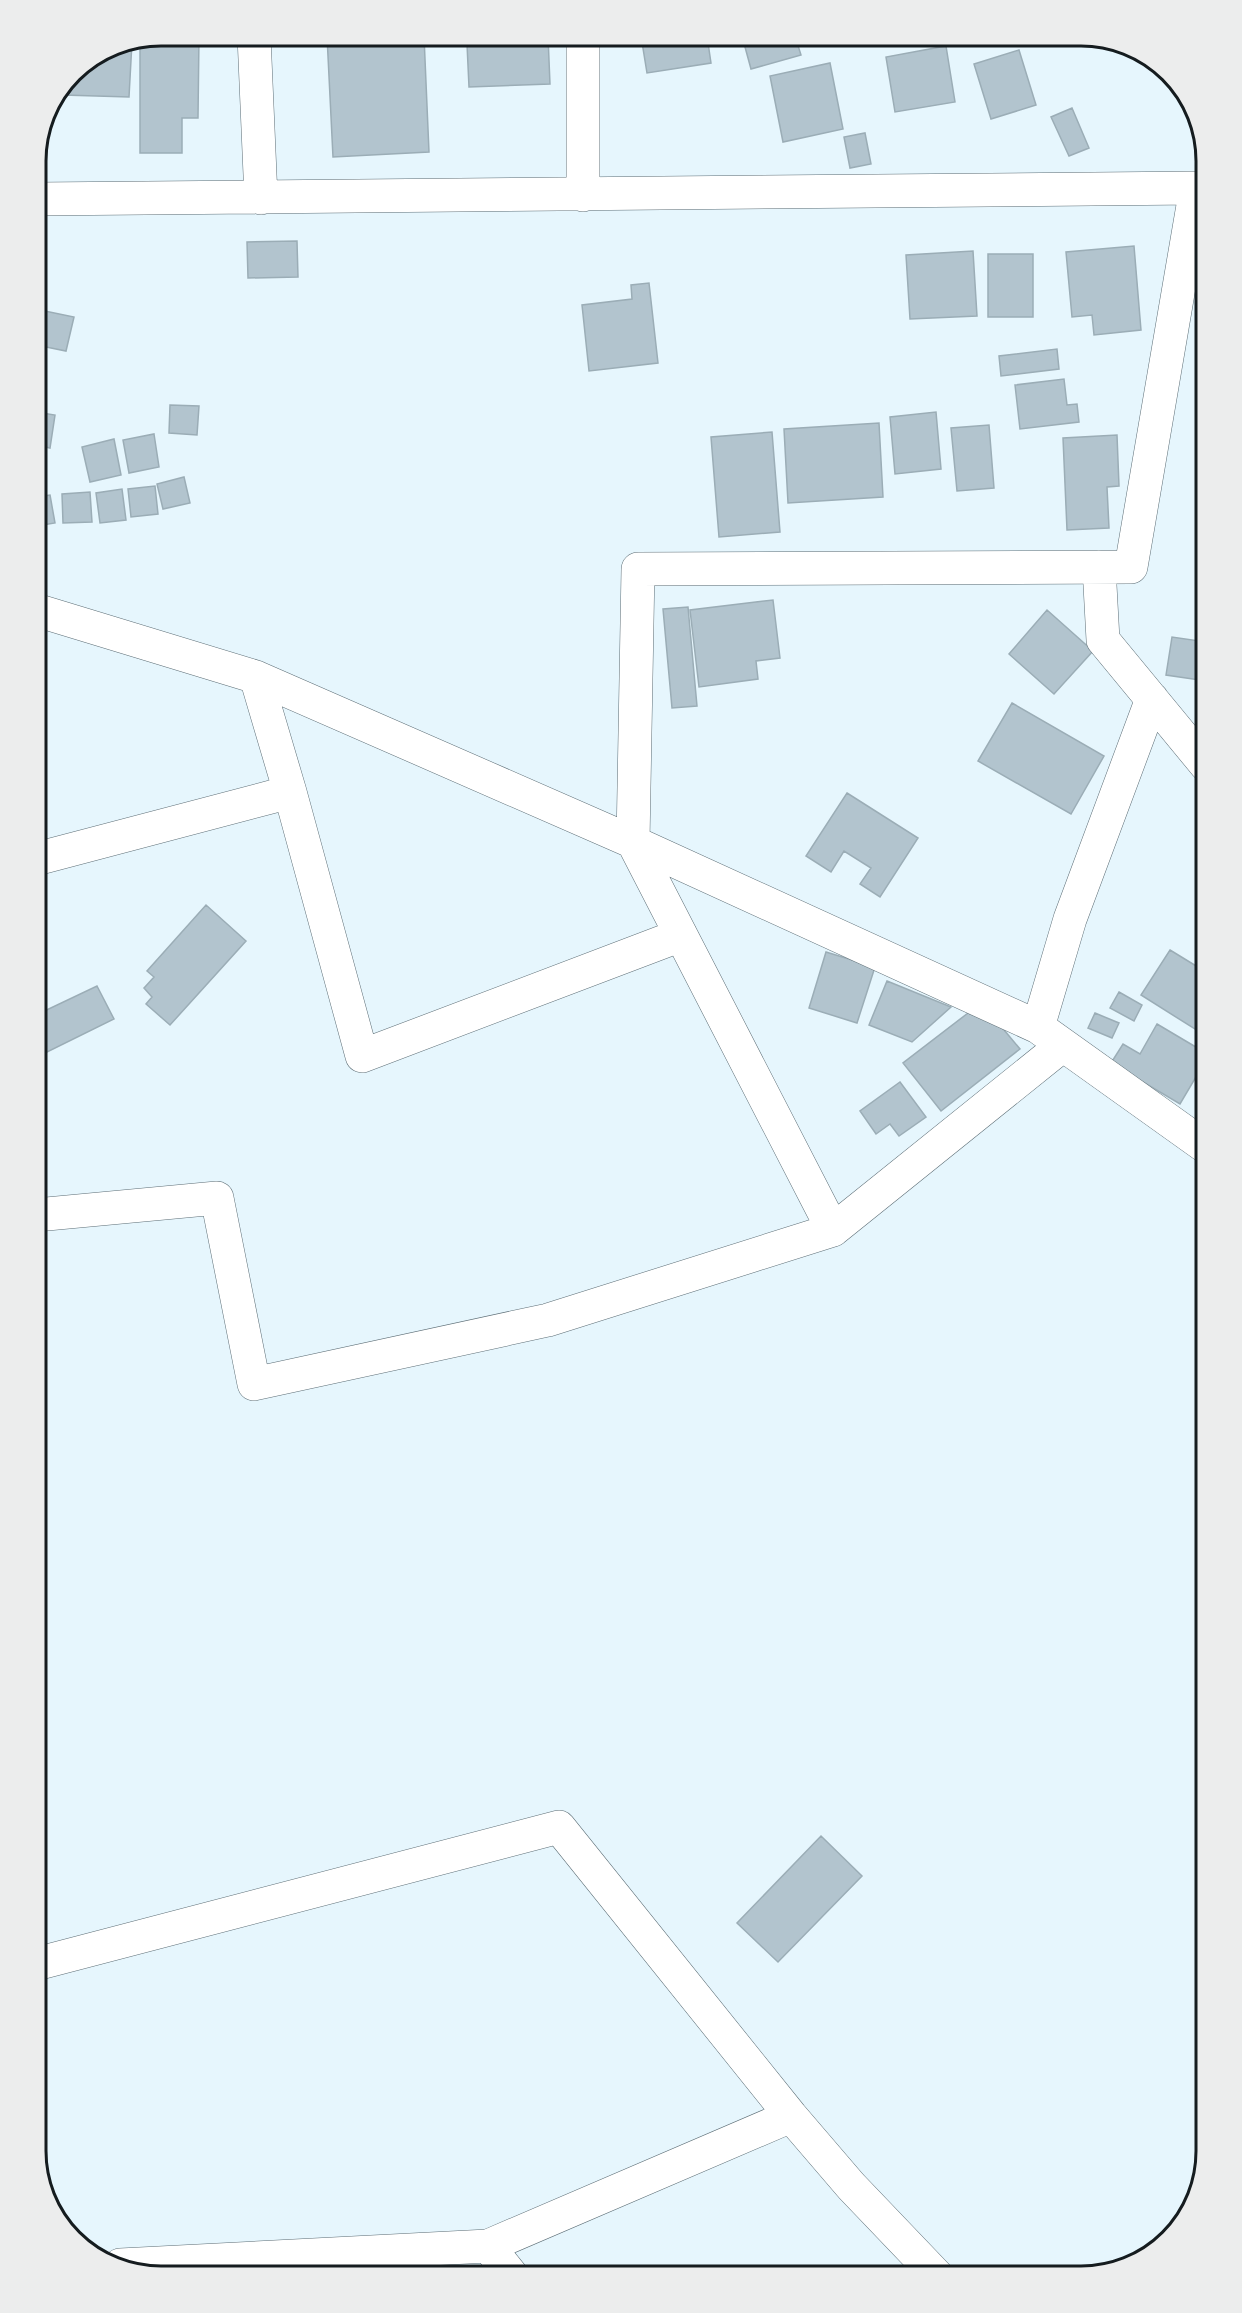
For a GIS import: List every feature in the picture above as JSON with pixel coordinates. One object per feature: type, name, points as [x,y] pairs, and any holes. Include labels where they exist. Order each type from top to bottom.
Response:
[{"type":"street","points":[[254,46],[261,198]]},
{"type":"street","points":[[582,195],[583,46]]},
{"type":"street","points":[[47,199],[1196,188],[1131,567],[638,569],[633,842],[832,1230]]},
{"type":"street","points":[[1099,567],[1103,640],[1196,753]]},
{"type":"street","points":[[47,613],[256,677],[633,842],[1050,1036],[1196,1139]]},
{"type":"street","points":[[256,677],[362,1056],[681,935]]},
{"type":"street","points":[[46,1214],[217,1198],[254,1384],[548,1320],[832,1230],[1050,1036],[1070,919],[1152,699]]},
{"type":"street","points":[[47,856],[290,792]]},
{"type":"street","points":[[46,1961],[559,1827],[791,2116],[851,2186],[927,2266]]},
{"type":"street","points":[[139,2264],[488,2246],[791,2116]]},
{"type":"street","points":[[488,2246],[504,2266]]},
{"type":"building","points":[[199,46],[198,118],[182,118],[182,153],[140,153],[140,49]]},
{"type":"building","points":[[328,46],[424,46],[429,152],[333,157]]},
{"type":"building","points":[[467,46],[548,46],[550,84],[469,87]]},
{"type":"building","points":[[643,47],[709,47],[711,63],[647,73]]},
{"type":"building","points":[[745,47],[798,47],[801,55],[751,69]]},
{"type":"building","points":[[946,47],[955,102],[895,112],[886,57]]},
{"type":"building","points":[[1019,50],[1036,105],[991,119],[974,64]]},
{"type":"building","points":[[132,51],[129,97],[68,95],[80,80],[98,66],[111,58]]},
{"type":"building","points":[[830,63],[843,129],[783,142],[770,76]]},
{"type":"building","points":[[1072,108],[1089,148],[1069,156],[1051,117]]},
{"type":"building","points":[[865,133],[871,164],[850,168],[844,137]]},
{"type":"building","points":[[297,241],[298,277],[248,278],[247,242]]},
{"type":"building","points":[[1134,246],[1141,330],[1094,335],[1092,315],[1072,317],[1066,252]]},
{"type":"building","points":[[973,251],[977,316],[910,319],[906,255]]},
{"type":"building","points":[[988,254],[1033,254],[1033,317],[988,317]]},
{"type":"building","points":[[649,283],[658,363],[589,371],[582,305],[632,299],[631,285]]},
{"type":"building","points":[[47,311],[74,317],[66,351],[47,347]]},
{"type":"building","points":[[1057,349],[1059,369],[1001,376],[999,356]]},
{"type":"building","points":[[1064,379],[1067,405],[1077,404],[1079,422],[1020,429],[1015,385]]},
{"type":"building","points":[[170,405],[199,406],[197,435],[169,433]]},
{"type":"building","points":[[936,412],[941,469],[895,474],[890,417]]},
{"type":"building","points":[[47,414],[55,415],[50,448],[47,447]]},
{"type":"building","points":[[879,423],[883,497],[788,503],[784,429]]},
{"type":"building","points":[[989,425],[994,488],[957,491],[951,428]]},
{"type":"building","points":[[772,432],[780,532],[719,537],[711,437]]},
{"type":"building","points":[[154,434],[159,467],[129,473],[123,440]]},
{"type":"building","points":[[1117,435],[1119,486],[1107,487],[1109,528],[1067,530],[1063,438]]},
{"type":"building","points":[[114,439],[121,475],[90,482],[82,447]]},
{"type":"building","points":[[184,477],[190,503],[163,509],[157,484]]},
{"type":"building","points":[[155,486],[158,514],[131,517],[128,489]]},
{"type":"building","points":[[122,489],[126,520],[100,523],[96,493]]},
{"type":"building","points":[[90,492],[92,522],[63,523],[62,494]]},
{"type":"building","points":[[47,495],[50,495],[55,523],[47,524]]},
{"type":"building","points":[[773,600],[780,658],[756,661],[758,679],[699,687],[690,610]]},
{"type":"building","points":[[688,607],[697,706],[672,708],[663,609]]},
{"type":"building","points":[[1047,610],[1093,651],[1054,694],[1009,654]]},
{"type":"building","points":[[1172,637],[1196,641],[1196,680],[1166,675]]},
{"type":"building","points":[[1012,703],[1104,756],[1071,814],[978,761]]},
{"type":"building","points":[[847,793],[918,838],[880,897],[860,884],[871,868],[844,851],[831,872],[806,856]]},
{"type":"building","points":[[206,905],[246,941],[170,1025],[146,1004],[152,997],[144,988],[154,977],[147,971]]},
{"type":"building","points":[[1170,950],[1196,966],[1196,1030],[1141,995]]},
{"type":"building","points":[[826,952],[875,967],[857,1023],[809,1008]]},
{"type":"building","points":[[887,981],[951,1007],[912,1042],[869,1025]]},
{"type":"building","points":[[97,986],[114,1019],[47,1052],[47,1010]]},
{"type":"building","points":[[1119,992],[1142,1005],[1134,1021],[1110,1008]]},
{"type":"building","points":[[968,1013],[999,1024],[1020,1049],[941,1111],[903,1063]]},
{"type":"building","points":[[1095,1013],[1119,1023],[1112,1038],[1088,1028]]},
{"type":"building","points":[[1157,1024],[1196,1047],[1196,1077],[1180,1104],[1111,1063],[1123,1044],[1140,1054]]},
{"type":"building","points":[[900,1082],[926,1117],[899,1136],[890,1124],[876,1134],[860,1111]]},
{"type":"building","points":[[821,1836],[862,1876],[778,1962],[737,1923]]}]
